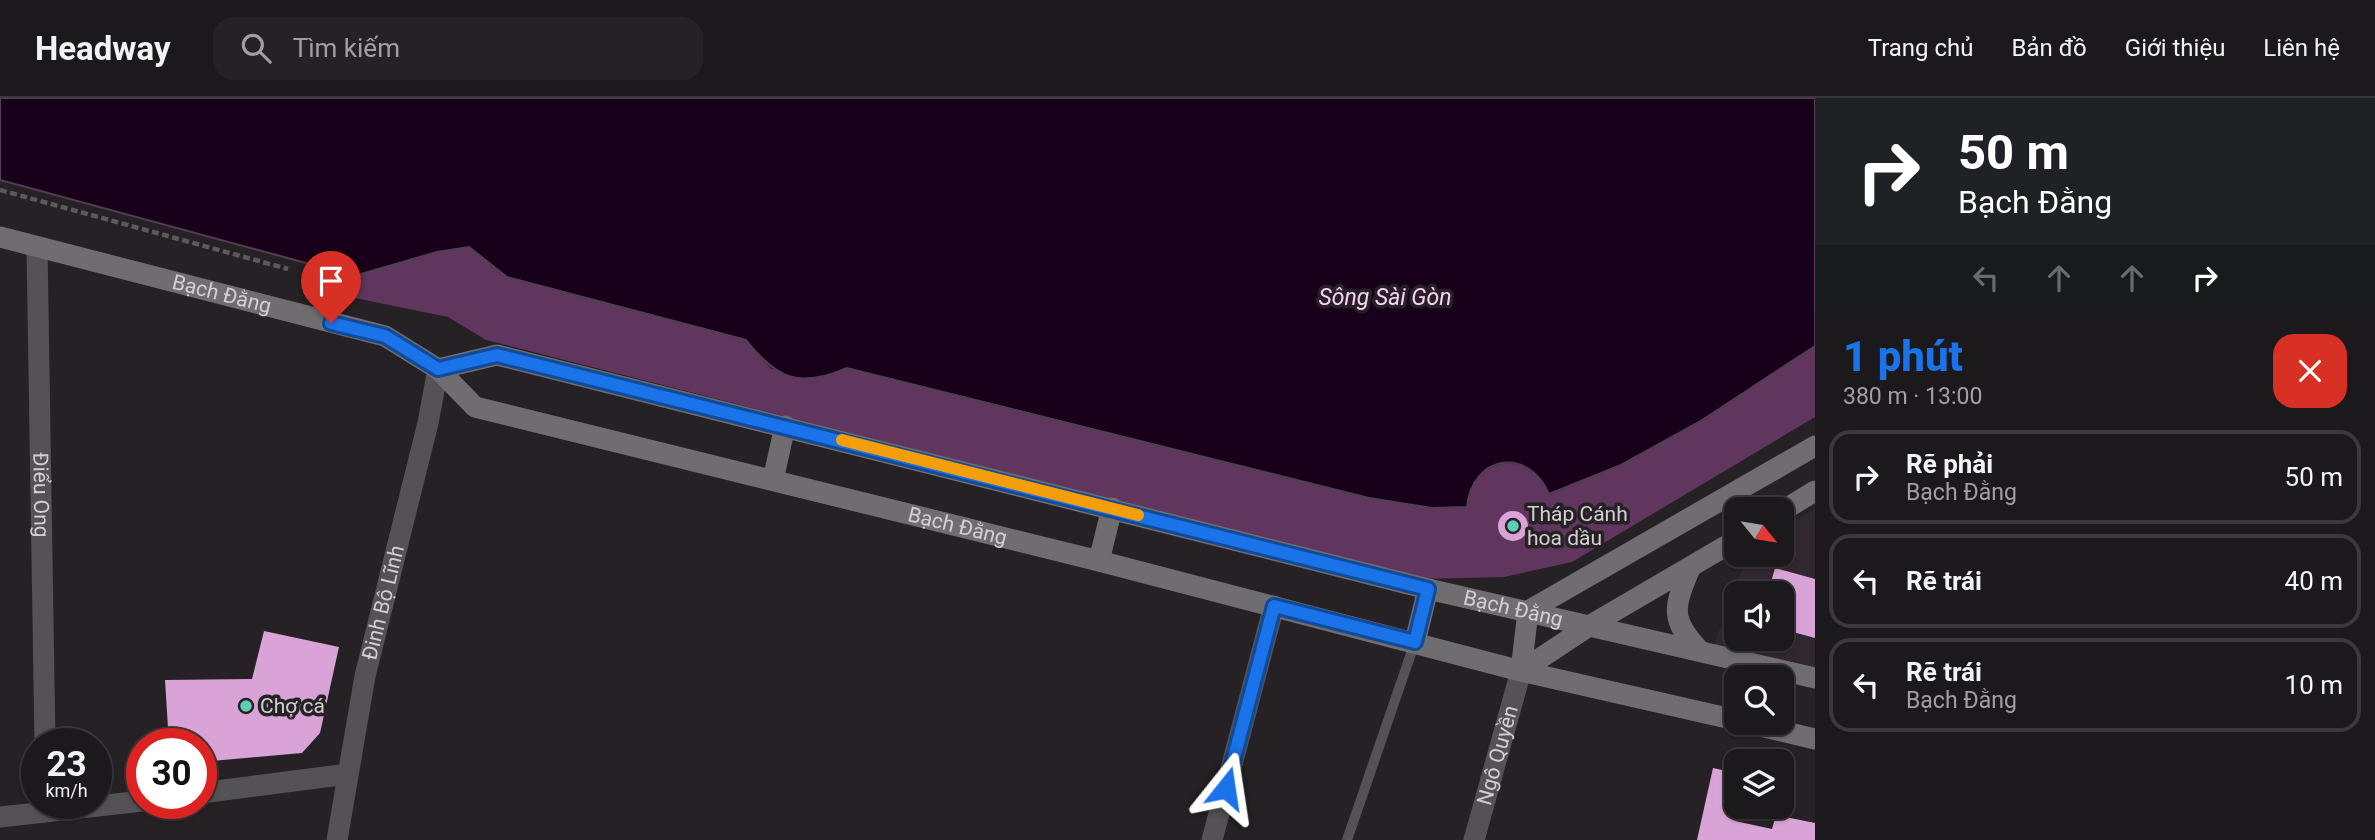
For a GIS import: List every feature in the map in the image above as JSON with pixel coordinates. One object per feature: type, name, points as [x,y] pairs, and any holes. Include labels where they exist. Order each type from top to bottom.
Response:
[{"type":"street","name":"Bạch Đằng","points":[[0,237],[385,336],[438,369],[475,407],[1099,561],[1521,671],[1724,717]]},
{"type":"street","name":"Điểu Ong","points":[[37,247],[45,728]]},
{"type":"street","name":"Bạch Đằng","points":[[438,369],[497,355],[1428,589],[1815,678]]},
{"type":"street","name":"Đinh Bộ Lĩnh","points":[[337,840],[365,676],[428,423],[438,369]]},
{"type":"street","points":[[774,480],[785,426]]},
{"type":"street","points":[[1521,671],[1528,611],[1815,446]]},
{"type":"street","points":[[1794,504],[1815,491]]},
{"type":"street","points":[[1099,561],[1112,509]]},
{"type":"street","points":[[1521,671],[1589,626],[1724,547]]},
{"type":"street","points":[[1690,568],[1679,596],[1676,614],[1682,632],[1700,652]]},
{"type":"street","points":[[1415,642],[1428,589]]},
{"type":"street","points":[[1212,840],[1274,606]]},
{"type":"street","name":"Ngô Quyền","points":[[1474,840],[1521,671]]},
{"type":"street","points":[[1794,733],[1815,738]]},
{"type":"street","points":[[217,791],[348,774]]},
{"type":"street","points":[[0,817],[21,813]]},
{"type":"lane","points":[[1347,840],[1415,642]]},
{"type":"path","points":[[0,190],[288,269]]},
{"type":"shaded area","points":[[469,247],[507,277],[746,340],[771,369],[831,375],[847,368],[1369,498],[1432,508],[1468,493],[1483,473],[1492,467],[1502,464],[1523,466],[1543,481],[1699,422],[1815,346],[1815,417],[1572,562],[1504,577],[1423,579],[486,340],[448,317],[350,297],[354,276],[437,252]]},
{"type":"shaded area","points":[[1815,509],[1815,673],[1794,668],[1794,665],[1779,665],[1712,650],[1724,617],[1724,651],[1794,651],[1794,581],[1737,581],[1743,567],[1794,567],[1794,521]]},
{"type":"water","name":"Sông Sài Gòn","points":[[0,98],[1815,98],[1815,346],[1699,422],[1621,465],[1549,494],[1540,479],[1528,468],[1515,463],[1502,463],[1490,467],[1479,476],[1471,490],[1467,507],[1432,508],[1369,498],[847,368],[815,378],[790,376],[768,364],[746,340],[507,277],[469,247],[437,252],[354,276],[0,180]]},
{"type":"building","name":"Tháp Cánh hoa dầu","points":[[1513,511],[1524,515],[1528,526],[1524,537],[1513,541],[1502,537],[1498,526],[1502,515]]},
{"type":"building","points":[[1775,568],[1815,579],[1815,638],[1794,632],[1794,581],[1771,581]]},
{"type":"building","name":"Chợ cá","points":[[264,631],[339,647],[320,733],[302,753],[217,761],[217,728],[168,728],[165,680],[252,679]]},
{"type":"building","points":[[1713,768],[1724,770],[1724,819],[1736,819],[1772,829],[1775,819],[1794,819],[1815,823],[1815,840],[1697,840]]},
{"type":"slow traffic","points":[[842,440],[1138,515]]},
{"type":"place","name":"Tháp Cánh hoa dầu","points":[[1513,526]]},
{"type":"place","name":"Chợ cá","points":[[246,706]]},
{"type":"route","points":[[331,323],[385,336],[438,369],[497,355],[1428,589],[1415,642],[1274,606],[1226,788]]}]
